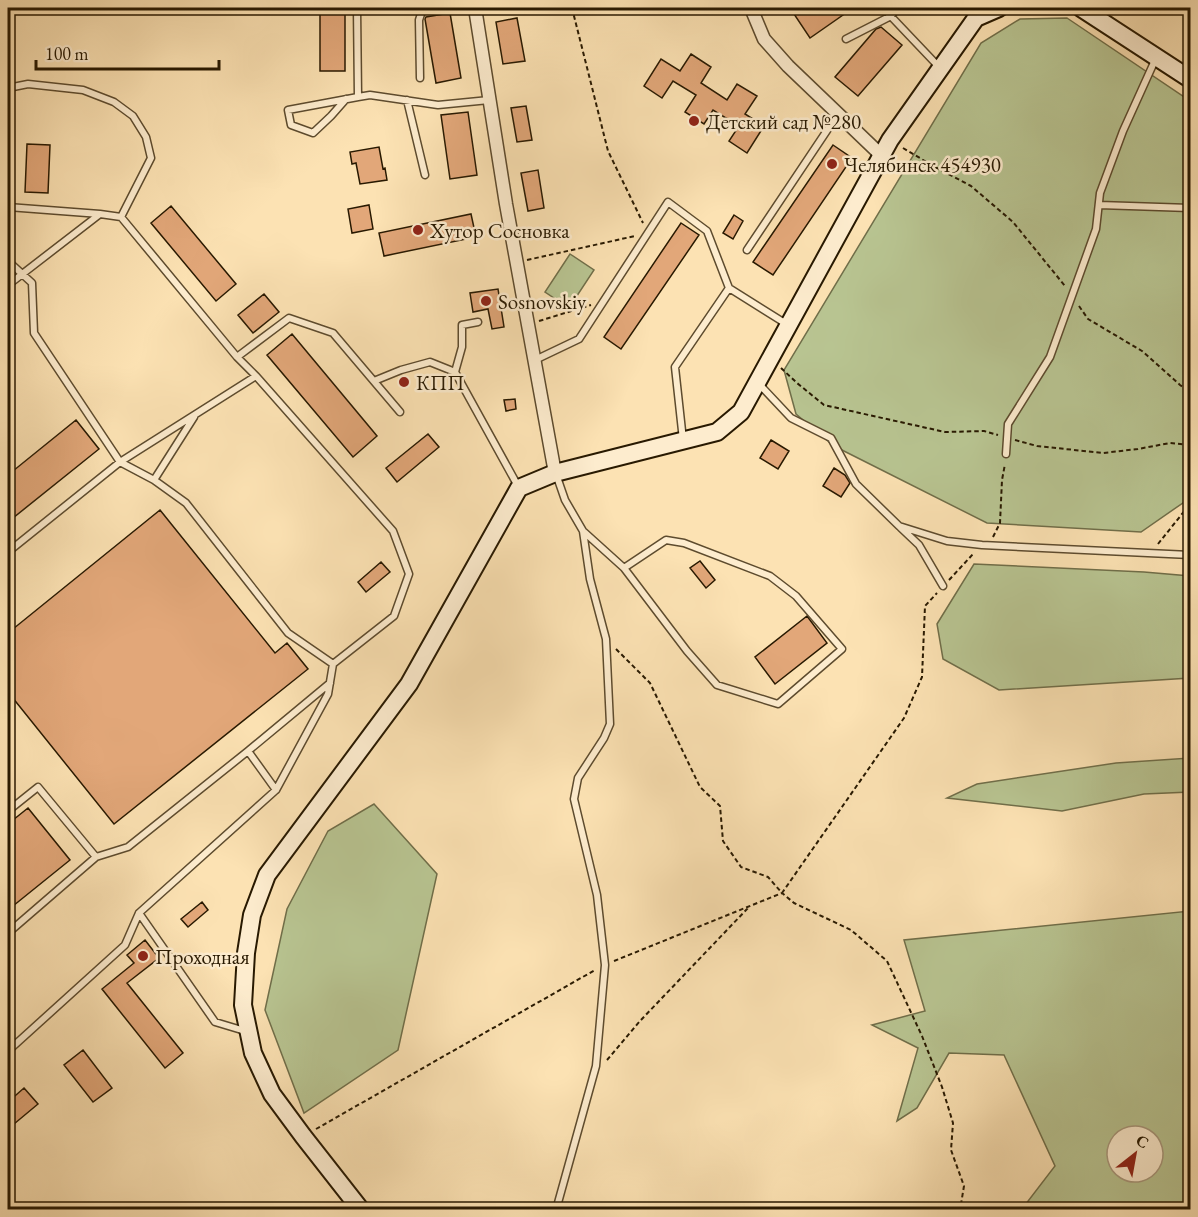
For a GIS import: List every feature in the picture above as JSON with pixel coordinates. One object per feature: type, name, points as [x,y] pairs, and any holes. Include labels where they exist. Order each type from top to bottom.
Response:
[{"type":"street","points":[[475,8],[516,262],[555,473]]},
{"type":"street","points":[[751,8],[764,39],[788,66],[882,156]]},
{"type":"street","points":[[360,1209],[272,1094],[253,1053],[243,1005],[246,953],[252,915],[267,875],[409,684],[519,488],[555,473],[717,432],[741,412],[890,140],[976,18],[999,8]]},
{"type":"street","points":[[1081,8],[1191,79]]},
{"type":"lane","points":[[357,8],[358,97]]},
{"type":"lane","points":[[420,78],[419,20],[423,8]]},
{"type":"lane","points":[[883,8],[940,68]]},
{"type":"lane","points":[[846,39],[891,16],[897,8]]},
{"type":"lane","points":[[1006,454],[1008,424],[1050,357],[1096,229],[1100,193],[1123,131],[1157,57]]},
{"type":"lane","points":[[8,88],[28,84],[83,90],[114,102],[133,116],[146,137],[151,158],[121,217]]},
{"type":"lane","points":[[346,99],[314,133],[291,125],[288,110],[346,99],[370,95],[438,105],[489,99]]},
{"type":"lane","points":[[407,100],[425,175]]},
{"type":"lane","points":[[747,250],[838,114]]},
{"type":"lane","points":[[534,361],[579,339],[668,202],[707,231],[729,288],[789,325]]},
{"type":"lane","points":[[1099,206],[1191,208]]},
{"type":"lane","points":[[8,207],[121,217],[237,357],[393,531],[409,574],[394,616],[333,664],[328,694],[276,790],[139,913],[125,945],[8,1051]]},
{"type":"lane","points":[[8,285],[100,214]]},
{"type":"lane","points":[[8,261],[32,282],[34,333],[120,462],[154,480],[186,503],[288,633],[333,664]]},
{"type":"lane","points":[[683,440],[675,367],[729,288]]},
{"type":"lane","points":[[237,357],[289,318],[333,333],[400,412]]},
{"type":"lane","points":[[456,372],[462,347],[462,325],[478,322]]},
{"type":"lane","points":[[374,381],[430,362],[456,372],[519,488]]},
{"type":"lane","points":[[8,552],[120,462],[256,376]]},
{"type":"lane","points":[[757,382],[791,418],[831,438],[856,484],[919,545],[944,586]]},
{"type":"lane","points":[[154,480],[195,414]]},
{"type":"lane","points":[[555,473],[565,500],[584,531],[624,568],[687,651],[717,685],[778,704],[842,649],[796,596],[770,576],[684,543],[666,540],[624,568]]},
{"type":"lane","points":[[899,526],[947,541],[986,545],[1191,555]]},
{"type":"lane","points":[[556,1209],[596,1066],[605,965],[597,895],[574,799],[578,778],[604,738],[610,724],[606,639],[590,579],[584,531]]},
{"type":"lane","points":[[8,933],[96,857],[128,847],[330,683]]},
{"type":"lane","points":[[248,751],[276,790]]},
{"type":"lane","points":[[8,811],[38,787],[96,857]]},
{"type":"lane","points":[[139,913],[215,1022],[248,1032]]},
{"type":"path","points":[[516,262],[648,233],[609,151],[572,8]]},
{"type":"path","points":[[890,140],[971,186],[1013,222],[1055,273],[1088,319],[1142,351],[1191,392]]},
{"type":"path","points":[[528,325],[603,301]]},
{"type":"path","points":[[771,358],[796,383],[824,405],[945,432],[984,431],[1037,446],[1103,453],[1170,442],[1191,445]]},
{"type":"path","points":[[303,1136],[605,965],[782,892],[904,717],[922,677],[925,606],[986,545],[1000,523],[1006,454]]},
{"type":"path","points":[[1150,553],[1191,504]]},
{"type":"path","points":[[606,639],[650,683],[700,787],[720,806],[723,841],[741,867],[768,877],[794,903],[851,930],[887,961],[922,1036],[953,1123],[951,1150],[964,1186],[960,1209]]},
{"type":"path","points":[[591,1080],[640,1021],[750,906]]},
{"type":"green space","points":[[1067,18],[1190,101],[1190,498],[1141,532],[987,523],[834,446],[796,414],[784,370],[981,43],[1020,19]]},
{"type":"green space","points":[[570,254],[594,270],[569,308],[545,292]]},
{"type":"green space","points":[[974,564],[1190,576],[1190,678],[999,690],[943,659],[937,624]]},
{"type":"green space","points":[[1190,758],[1190,792],[1144,794],[1062,811],[947,798],[977,784],[1116,763]]},
{"type":"green space","points":[[374,804],[437,874],[398,1050],[304,1113],[265,1010],[287,909],[328,831]]},
{"type":"green space","points":[[1190,911],[1190,1209],[1022,1209],[1055,1166],[1004,1055],[949,1053],[917,1108],[897,1121],[918,1048],[872,1025],[925,1011],[904,940]]},
{"type":"building","points":[[320,8],[345,8],[345,71],[320,71]]},
{"type":"building","points":[[804,8],[853,8],[810,38],[794,14]]},
{"type":"building","points":[[450,13],[461,78],[436,83],[425,19]]},
{"type":"building","points":[[517,18],[525,61],[503,64],[496,22]]},
{"type":"building","points":[[881,27],[902,45],[858,96],[835,77],[876,29]]},
{"type":"building","points":[[691,54],[711,67],[701,83],[727,100],[737,84],[757,96],[745,114],[764,126],[747,153],[729,141],[739,126],[713,110],[704,124],[685,112],[696,95],[673,81],[662,98],[644,86],[661,59],[680,71]]},
{"type":"building","points":[[526,106],[532,140],[517,142],[511,108]]},
{"type":"building","points":[[468,112],[477,175],[450,179],[441,115]]},
{"type":"building","points":[[27,144],[50,145],[48,193],[25,192]]},
{"type":"building","points":[[833,145],[852,158],[773,275],[753,262]]},
{"type":"building","points":[[379,147],[387,180],[360,184],[356,163],[352,164],[350,152]]},
{"type":"building","points":[[538,170],[544,208],[528,211],[521,173]]},
{"type":"building","points":[[369,205],[373,229],[352,233],[348,209]]},
{"type":"building","points":[[171,206],[236,284],[216,301],[151,223]]},
{"type":"building","points":[[471,214],[476,237],[384,256],[379,233]]},
{"type":"building","points":[[734,215],[743,221],[733,239],[723,233]]},
{"type":"building","points":[[681,223],[699,235],[621,349],[604,337]]},
{"type":"building","name":"Sosnovskiy","points":[[498,289],[504,327],[492,329],[488,309],[473,312],[470,293]]},
{"type":"building","points":[[264,294],[279,312],[253,333],[238,315]]},
{"type":"building","points":[[292,334],[377,436],[353,457],[267,355]]},
{"type":"building","points":[[515,399],[516,409],[506,411],[504,400]]},
{"type":"building","points":[[76,420],[99,449],[8,522],[8,475]]},
{"type":"building","points":[[428,434],[439,447],[397,482],[386,468]]},
{"type":"building","points":[[771,440],[789,451],[778,469],[760,458]]},
{"type":"building","points":[[834,468],[845,475],[850,483],[841,497],[823,486]]},
{"type":"building","points":[[160,510],[275,653],[287,643],[308,669],[114,824],[8,692],[8,633]]},
{"type":"building","points":[[700,561],[715,580],[706,588],[690,568]]},
{"type":"building","points":[[381,562],[390,572],[366,592],[358,582]]},
{"type":"building","points":[[807,616],[827,643],[775,684],[755,657]]},
{"type":"building","points":[[28,808],[70,860],[8,910],[8,824]]},
{"type":"building","points":[[202,902],[208,910],[188,927],[181,919]]},
{"type":"building","points":[[145,940],[159,958],[127,983],[183,1053],[165,1068],[102,989],[134,963],[127,955]]},
{"type":"building","points":[[83,1050],[112,1088],[93,1102],[64,1065]]},
{"type":"building","points":[[24,1088],[38,1104],[8,1129],[8,1102]]},
{"type":"place","name":"Детский сад №280","points":[[694,121]]},
{"type":"place","name":"Челябинск 454930","points":[[832,164]]},
{"type":"place","name":"Хутор Сосновка","points":[[418,230]]},
{"type":"place","name":"Sosnovskiy","points":[[486,301]]},
{"type":"place","name":"КПП","points":[[404,382]]},
{"type":"place","name":"Проходная","points":[[143,956]]}]
